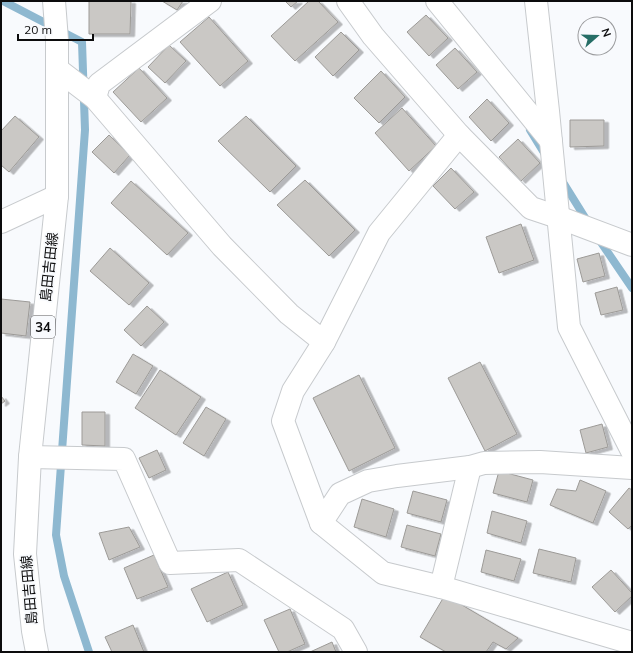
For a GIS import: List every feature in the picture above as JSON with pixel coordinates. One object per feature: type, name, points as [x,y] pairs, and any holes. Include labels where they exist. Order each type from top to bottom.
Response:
[{"type":"street","name":"島田吉田線","points":[[37,652],[33,630],[25,554],[30,457],[57,196],[57,40],[54,1]]},
{"type":"street","points":[[95,98],[99,84],[210,1]]},
{"type":"street","points":[[348,1],[373,36],[459,134],[531,208],[632,244]]},
{"type":"street","points":[[437,1],[551,141]]},
{"type":"street","points":[[536,1],[569,327],[632,451]]},
{"type":"street","points":[[57,69],[95,98],[222,246],[289,314],[324,342]]},
{"type":"street","points":[[459,134],[379,233],[324,342],[293,391],[283,421],[321,523],[383,573],[441,587],[632,643]]},
{"type":"street","points":[[1,222],[57,196]]},
{"type":"street","points":[[30,457],[124,460],[170,563],[240,560],[343,629],[356,652]]},
{"type":"street","points":[[321,523],[340,494],[368,481],[470,467],[484,463],[540,462],[632,468]]},
{"type":"street","points":[[441,587],[470,467]]},
{"type":"building","points":[[89,1],[131,1],[130,34],[89,34]]},
{"type":"building","points":[[162,1],[183,1],[177,10]]},
{"type":"building","points":[[285,1],[298,1],[291,7]]},
{"type":"building","points":[[309,1],[318,1],[338,22],[295,61],[271,36]]},
{"type":"building","points":[[426,15],[448,38],[429,56],[407,32]]},
{"type":"building","points":[[209,17],[248,61],[220,86],[180,42]]},
{"type":"building","points":[[341,32],[359,50],[333,76],[315,57]]},
{"type":"building","points":[[169,45],[186,61],[165,83],[148,67]]},
{"type":"building","points":[[455,48],[477,72],[458,89],[436,65]]},
{"type":"building","points":[[139,68],[167,98],[141,122],[113,92]]},
{"type":"building","points":[[381,71],[405,97],[379,123],[354,98]]},
{"type":"building","points":[[487,99],[509,123],[491,141],[469,117]]},
{"type":"building","points":[[402,108],[436,146],[409,171],[375,133]]},
{"type":"building","points":[[15,116],[39,137],[9,172],[1,165],[1,131]]},
{"type":"building","points":[[246,116],[296,166],[270,192],[218,141]]},
{"type":"building","points":[[570,120],[604,120],[604,146],[570,147]]},
{"type":"building","points":[[109,135],[130,155],[114,173],[92,152]]},
{"type":"building","points":[[518,139],[540,163],[521,181],[499,157]]},
{"type":"building","points":[[451,168],[474,192],[455,209],[433,186]]},
{"type":"building","points":[[305,180],[355,230],[329,256],[277,205]]},
{"type":"building","points":[[131,181],[188,233],[167,255],[111,203]]},
{"type":"building","points":[[521,224],[534,260],[499,273],[486,237]]},
{"type":"building","points":[[110,248],[149,283],[129,305],[90,271]]},
{"type":"building","points":[[599,253],[605,276],[583,282],[577,259]]},
{"type":"building","points":[[617,287],[623,310],[601,315],[595,293]]},
{"type":"building","points":[[1,299],[30,302],[26,336],[1,333]]},
{"type":"building","points":[[147,306],[164,322],[141,346],[124,330]]},
{"type":"building","points":[[133,354],[153,366],[136,394],[116,382]]},
{"type":"building","points":[[480,362],[517,434],[485,451],[448,378]]},
{"type":"building","points":[[160,370],[201,397],[176,435],[135,408]]},
{"type":"building","points":[[359,375],[395,448],[349,471],[313,398]]},
{"type":"building","points":[[1,396],[5,401],[1,404]]},
{"type":"building","points":[[206,407],[226,419],[204,456],[183,443]]},
{"type":"building","points":[[82,412],[105,412],[105,446],[82,445]]},
{"type":"building","points":[[602,424],[608,447],[586,453],[580,430]]},
{"type":"building","points":[[157,450],[166,470],[149,478],[139,458]]},
{"type":"building","points":[[499,471],[533,480],[527,502],[493,493]]},
{"type":"building","points":[[580,480],[606,491],[593,523],[550,505],[557,489],[576,491]]},
{"type":"building","points":[[629,488],[632,490],[632,525],[628,529],[609,512]]},
{"type":"building","points":[[413,491],[447,500],[441,522],[407,513]]},
{"type":"building","points":[[362,499],[394,509],[386,537],[354,527]]},
{"type":"building","points":[[492,511],[527,521],[521,543],[487,533]]},
{"type":"building","points":[[407,525],[441,534],[435,556],[401,547]]},
{"type":"building","points":[[129,527],[140,547],[109,560],[99,533]]},
{"type":"building","points":[[539,549],[576,558],[571,582],[533,573]]},
{"type":"building","points":[[486,550],[521,559],[514,581],[481,572]]},
{"type":"building","points":[[154,555],[168,587],[137,599],[124,568]]},
{"type":"building","points":[[611,570],[632,593],[632,596],[615,612],[592,587]]},
{"type":"building","points":[[228,572],[243,605],[207,622],[191,589]]},
{"type":"building","points":[[445,595],[518,638],[506,649],[493,642],[486,652],[446,652],[420,637]]},
{"type":"building","points":[[290,609],[305,644],[287,652],[279,652],[264,620]]},
{"type":"building","points":[[133,625],[144,652],[112,652],[105,637]]},
{"type":"building","points":[[332,642],[336,652],[310,652]]},
{"type":"waterway","points":[[3,1],[82,42],[85,130],[56,535],[64,576],[89,652]]},
{"type":"waterway","points":[[530,130],[546,156]]},
{"type":"waterway","points":[[561,179],[589,224]]},
{"type":"waterway","points":[[598,238],[632,288]]}]
